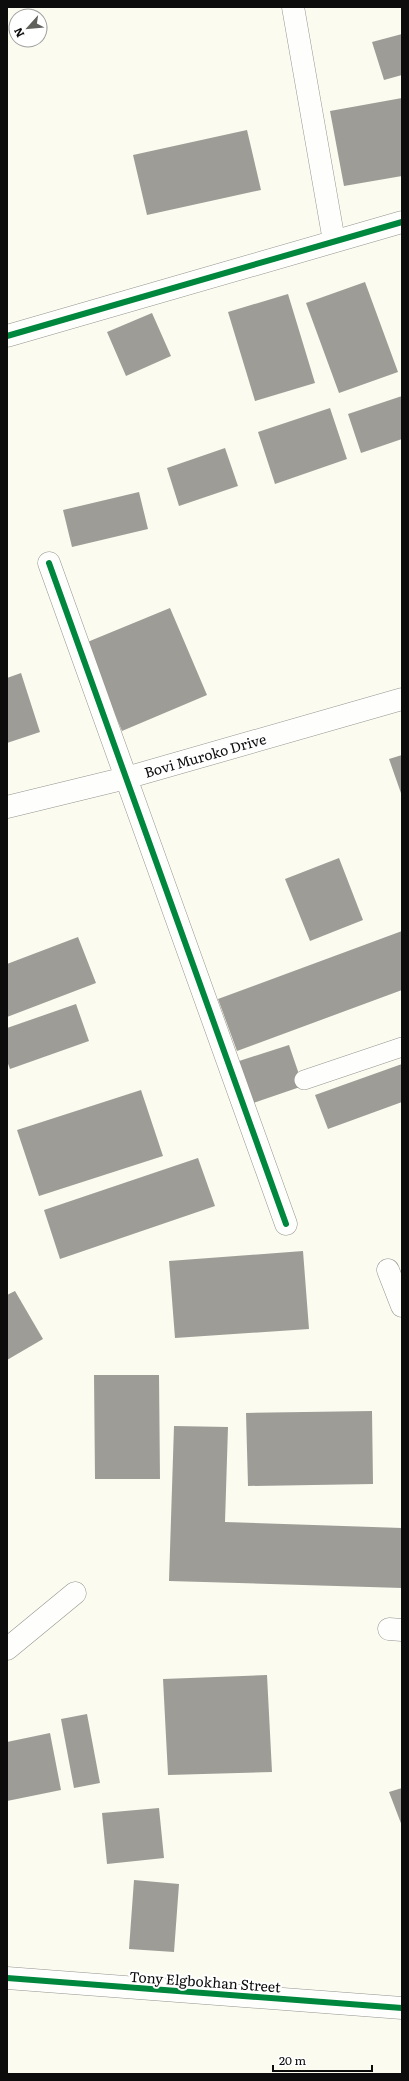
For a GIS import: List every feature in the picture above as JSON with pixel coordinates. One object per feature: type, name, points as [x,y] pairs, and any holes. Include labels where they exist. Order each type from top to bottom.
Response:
[{"type":"street","points":[[292,7],[334,241]]},
{"type":"street","points":[[7,336],[402,222]]},
{"type":"street","points":[[49,563],[286,1224]]},
{"type":"street","name":"Bovi Muroko Drive","points":[[7,807],[126,778],[402,699]]},
{"type":"street","points":[[388,1270],[402,1306]]},
{"type":"street","points":[[7,1649],[75,1593]]},
{"type":"street","name":"Tony Elgbokhan Street","points":[[7,1978],[402,2008]]},
{"type":"lane","points":[[304,1080],[402,1047]]},
{"type":"building","points":[[402,34],[402,75],[384,80],[372,42]]},
{"type":"building","points":[[402,98],[402,176],[344,186],[330,111]]},
{"type":"building","points":[[247,130],[261,190],[147,215],[133,155]]},
{"type":"building","points":[[365,282],[398,372],[339,393],[306,303]]},
{"type":"building","points":[[288,294],[315,383],[255,401],[228,312]]},
{"type":"building","points":[[152,313],[171,356],[126,376],[107,332]]},
{"type":"building","points":[[402,396],[402,439],[361,453],[348,414]]},
{"type":"building","points":[[330,408],[347,459],[275,484],[258,432]]},
{"type":"building","points":[[225,448],[238,486],[179,506],[167,468]]},
{"type":"building","points":[[139,492],[148,529],[72,547],[63,510]]},
{"type":"building","points":[[170,608],[207,695],[122,731],[85,643]]},
{"type":"building","points":[[21,673],[40,732],[7,743],[7,678]]},
{"type":"building","points":[[402,755],[402,796],[389,759]]},
{"type":"building","points":[[339,858],[363,920],[310,941],[285,879]]},
{"type":"building","points":[[402,931],[402,990],[237,1051],[218,999]]},
{"type":"building","points":[[78,937],[96,983],[7,1017],[7,964]]},
{"type":"building","points":[[76,1004],[89,1041],[10,1069],[7,1061],[7,1028]]},
{"type":"building","points":[[289,1045],[303,1086],[250,1104],[236,1062]]},
{"type":"building","points":[[402,1064],[402,1102],[328,1129],[315,1095]]},
{"type":"building","points":[[141,1090],[163,1156],[39,1196],[17,1130]]},
{"type":"building","points":[[198,1158],[215,1206],[60,1259],[44,1210]]},
{"type":"building","points":[[303,1251],[309,1329],[175,1338],[169,1261]]},
{"type":"building","points":[[15,1291],[43,1339],[7,1360],[7,1295]]},
{"type":"building","points":[[94,1375],[159,1375],[160,1479],[95,1479]]},
{"type":"building","points":[[372,1411],[373,1484],[248,1486],[246,1413]]},
{"type":"building","points":[[174,1426],[228,1427],[225,1522],[402,1528],[402,1588],[169,1581]]},
{"type":"building","points":[[267,1675],[272,1772],[168,1775],[163,1679]]},
{"type":"building","points":[[87,1714],[100,1783],[74,1788],[61,1719]]},
{"type":"building","points":[[50,1733],[61,1790],[7,1801],[7,1742]]},
{"type":"building","points":[[402,1788],[402,1826],[389,1792]]},
{"type":"building","points":[[159,1808],[164,1858],[107,1864],[102,1813]]},
{"type":"building","points":[[134,1880],[179,1884],[174,1952],[129,1949]]},
{"type":"cycle path","points":[[7,336],[402,222]]},
{"type":"cycle path","points":[[49,563],[286,1224]]},
{"type":"cycle path","points":[[7,1978],[402,2008]]}]
